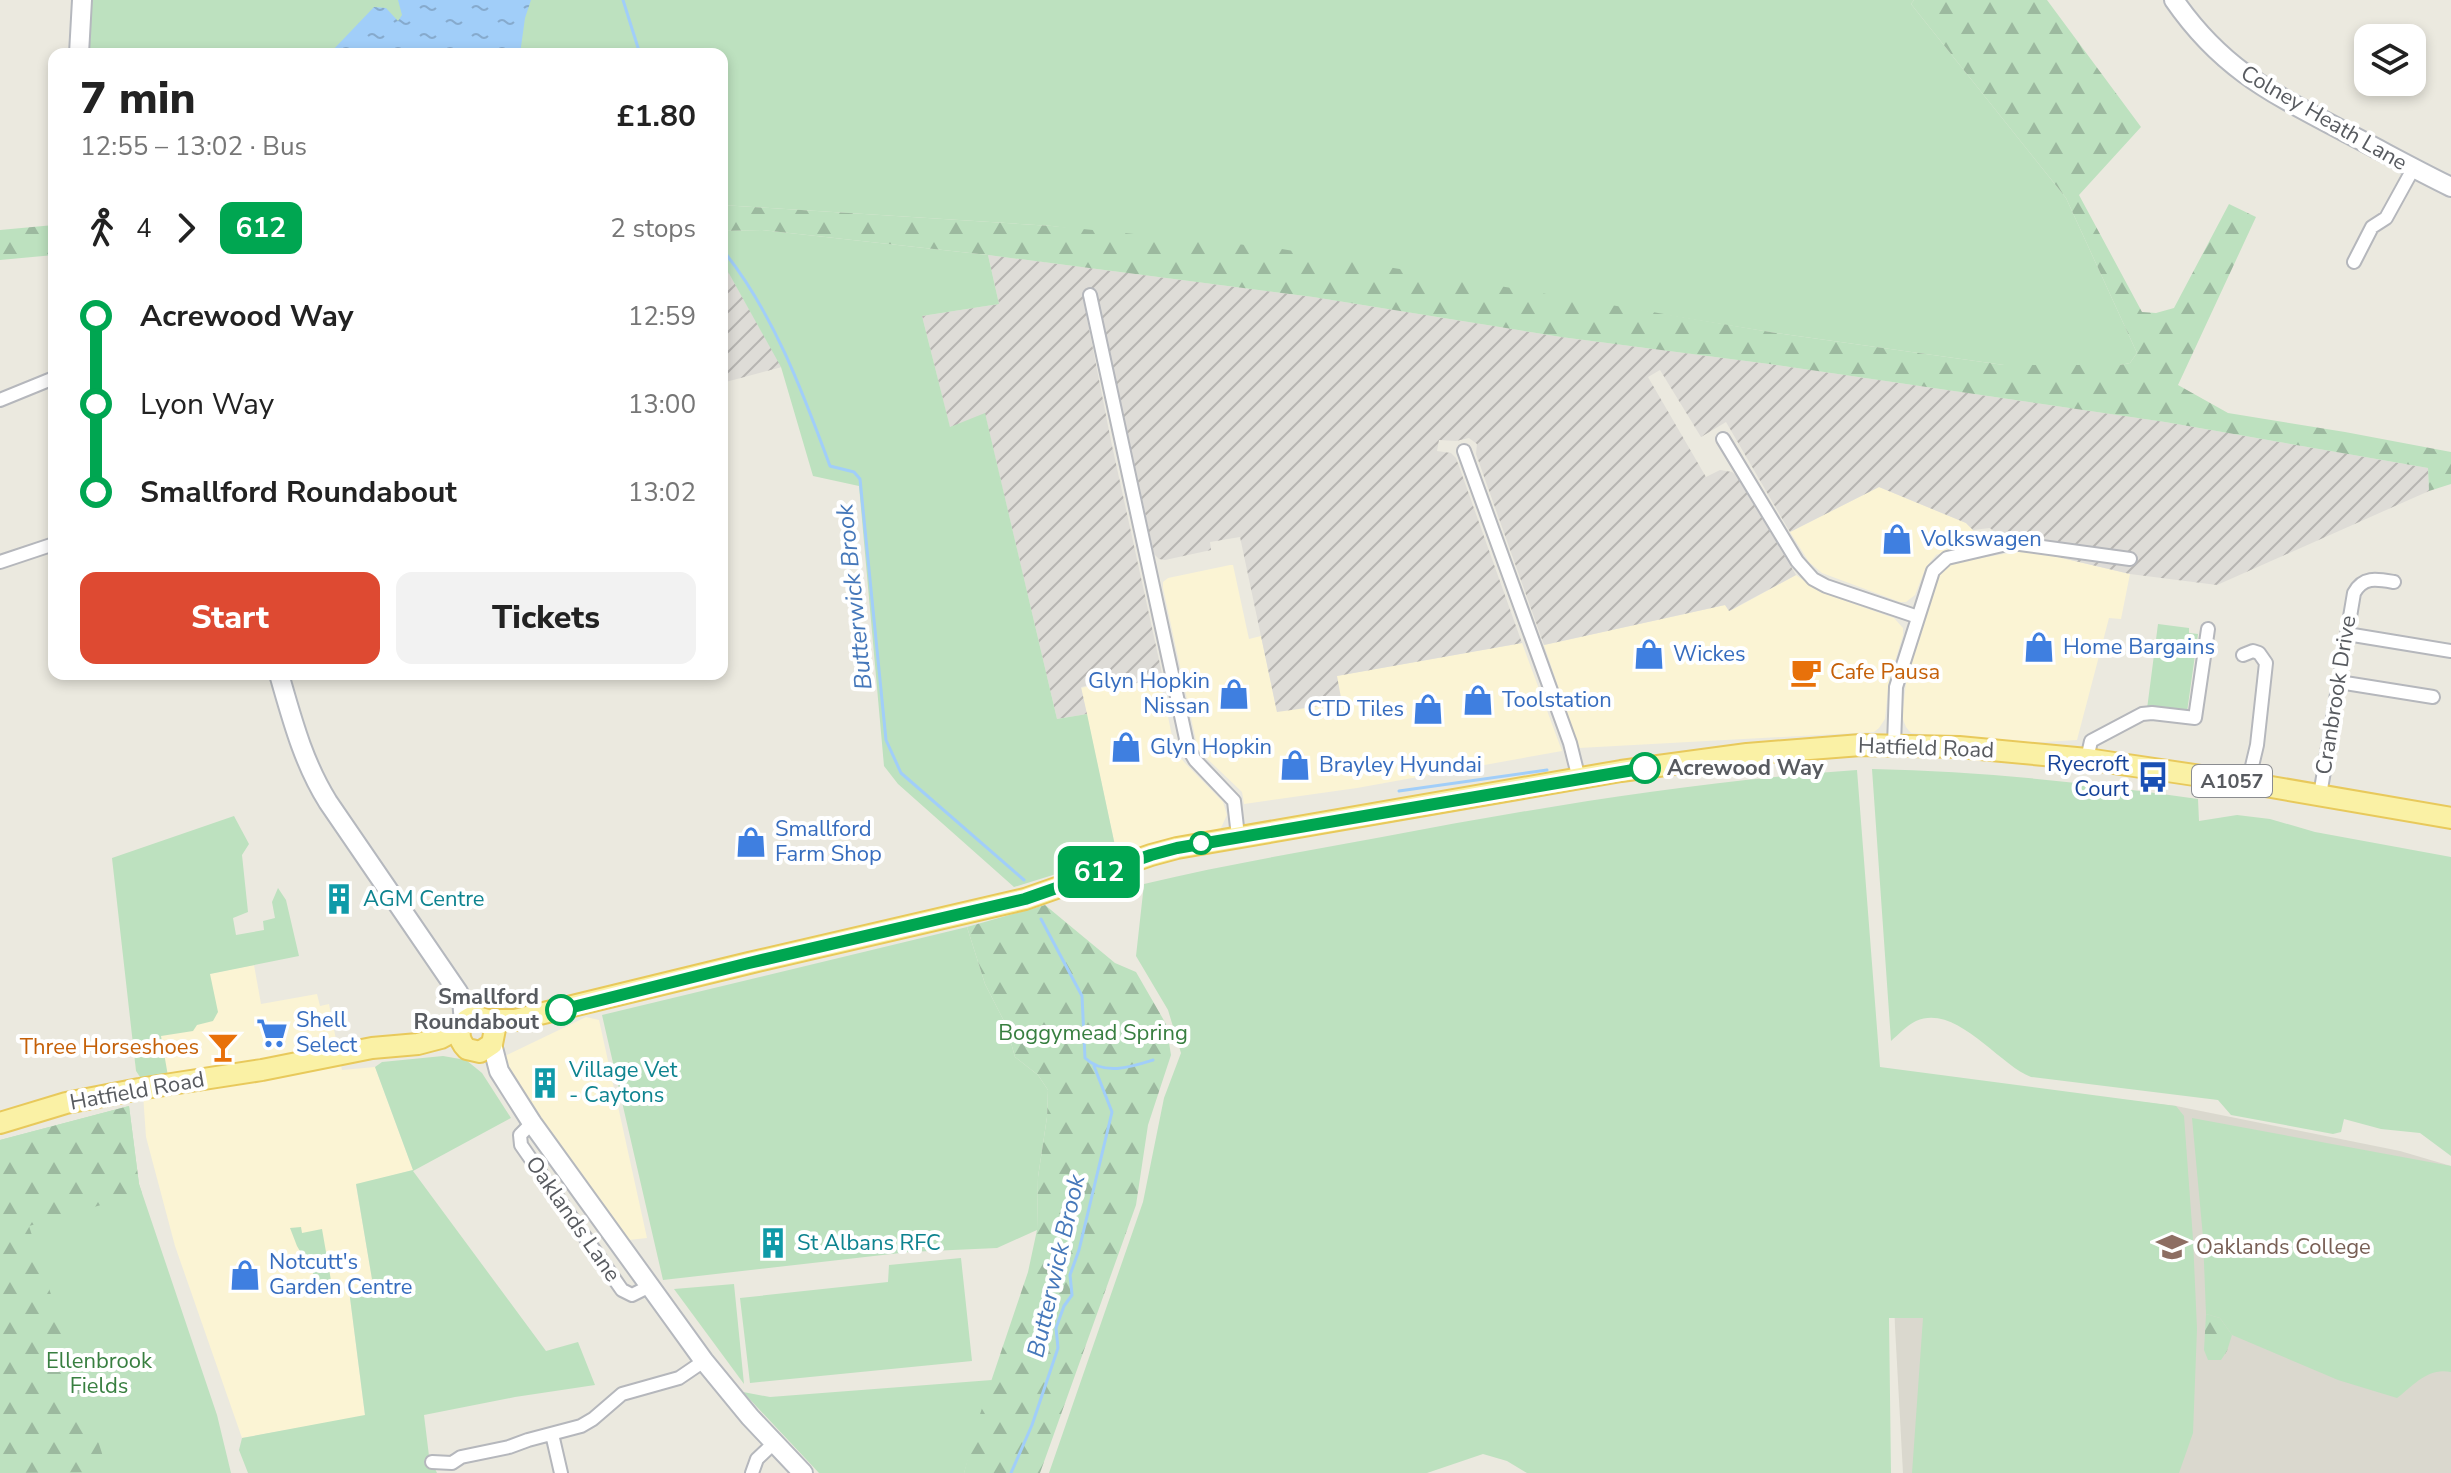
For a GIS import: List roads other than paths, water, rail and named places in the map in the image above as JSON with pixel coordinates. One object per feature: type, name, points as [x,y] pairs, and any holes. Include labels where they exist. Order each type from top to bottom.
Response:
[{"type":"main road","name":"Hatfield Road","points":[[418,1044],[441,1038],[473,1021],[515,1020],[1025,899],[1151,855],[1238,836],[1747,754],[1894,745],[2091,744],[2248,783],[2451,818]]},
{"type":"main road","points":[[482,1046],[515,1020]]},
{"type":"main road","points":[[473,1021],[495,1029],[482,1046],[460,1039],[473,1021]]},
{"type":"main road","name":"Hatfield Road","points":[[0,1123],[66,1103],[372,1048],[418,1044],[482,1046]]},
{"type":"street","points":[[79,48],[82,0]]},
{"type":"street","name":"Colney Heath Lane","points":[[2174,0],[2204,38],[2243,74],[2451,187]]},
{"type":"street","points":[[2354,262],[2372,227],[2386,218],[2413,169]]},
{"type":"street","points":[[1090,295],[1188,748],[1195,760],[1234,801],[1238,836]]},
{"type":"street","points":[[0,400],[48,380]]},
{"type":"street","points":[[1723,439],[1797,561],[1813,579],[1918,617]]},
{"type":"street","points":[[1464,451],[1570,743],[1579,779]]},
{"type":"street","points":[[1894,745],[1896,687],[1933,571],[1947,558],[2007,544],[2020,544],[2130,559]]},
{"type":"street","points":[[0,562],[48,546]]},
{"type":"street","name":"Cranbrook Drive","points":[[2320,795],[2351,604],[2358,586],[2373,579],[2394,582]]},
{"type":"street","points":[[2091,744],[2142,714],[2195,718],[2208,629]]},
{"type":"street","points":[[2347,634],[2451,651]]},
{"type":"street","points":[[2243,655],[2253,651],[2259,653],[2266,663],[2257,745],[2248,783]]},
{"type":"street","points":[[281,680],[310,772],[458,992],[473,1021]]},
{"type":"street","points":[[2339,682],[2433,697]]},
{"type":"street","name":"Oaklands Lane","points":[[482,1046],[532,1123],[704,1361],[737,1402],[803,1473]]},
{"type":"street","points":[[432,1462],[452,1468],[461,1457],[509,1447],[587,1423],[622,1394],[679,1378],[704,1361]]},
{"type":"street","points":[[552,1434],[561,1473]]},
{"type":"street","points":[[752,1473],[757,1459],[774,1443]]},
{"type":"water","points":[[398,0],[531,0],[521,48],[335,48],[374,7],[386,8],[398,21],[402,15]]},
{"type":"waterway","name":"Butterwick Brook","points":[[623,0],[638,48]]},
{"type":"waterway","name":"Butterwick Brook","points":[[728,257],[756,299],[785,353],[830,466],[854,472],[860,479],[886,740],[901,773],[1024,880]]},
{"type":"waterway","points":[[1399,791],[1547,770]]},
{"type":"waterway","name":"Butterwick Brook","points":[[1041,919],[1082,996],[1085,1058],[1092,1064],[1109,1068],[1153,1060]]},
{"type":"waterway","name":"Butterwick Brook","points":[[1011,1473],[1032,1425],[1058,1348],[1056,1328],[1072,1295],[1070,1275],[1079,1250],[1112,1112],[1094,1066]]},
{"type":"place","name":"Volkswagen","points":[[1897,539]]},
{"type":"place","name":"Home Bargains","points":[[2039,647]]},
{"type":"place","name":"Wickes","points":[[1649,654]]},
{"type":"place","name":"Cafe Pausa","points":[[1806,672]]},
{"type":"place","name":"Glyn Hopkin Nissan","points":[[1234,694]]},
{"type":"place","name":"Toolstation","points":[[1478,700]]},
{"type":"place","name":"CTD Tiles","points":[[1428,709]]},
{"type":"place","name":"Glyn Hopkin","points":[[1126,747]]},
{"type":"place","name":"Brayley Hyundai","points":[[1295,765]]},
{"type":"place","name":"Acrewood Way","points":[[1645,768]]},
{"type":"place","name":"Ryecroft Court","points":[[2153,777]]},
{"type":"place","name":"Smallford Farm Shop","points":[[751,842]]},
{"type":"place","name":"AGM Centre","points":[[339,899]]},
{"type":"place","name":"Smallford Roundabout","points":[[561,1010]]},
{"type":"place","name":"Shell Select","points":[[272,1033]]},
{"type":"place","name":"Three Horseshoes","points":[[223,1047]]},
{"type":"place","name":"Village Vet - Caytons","points":[[545,1083]]},
{"type":"place","name":"St Albans RFC","points":[[773,1243]]},
{"type":"place","name":"Oaklands College","points":[[2172,1247]]},
{"type":"place","name":"Notcutt's Garden Centre","points":[[245,1275]]},
{"type":"park label","name":"Boggymead Spring","points":[[1093,1033]]},
{"type":"park label","name":"Ellenbrook Fields","points":[[99,1374]]}]
